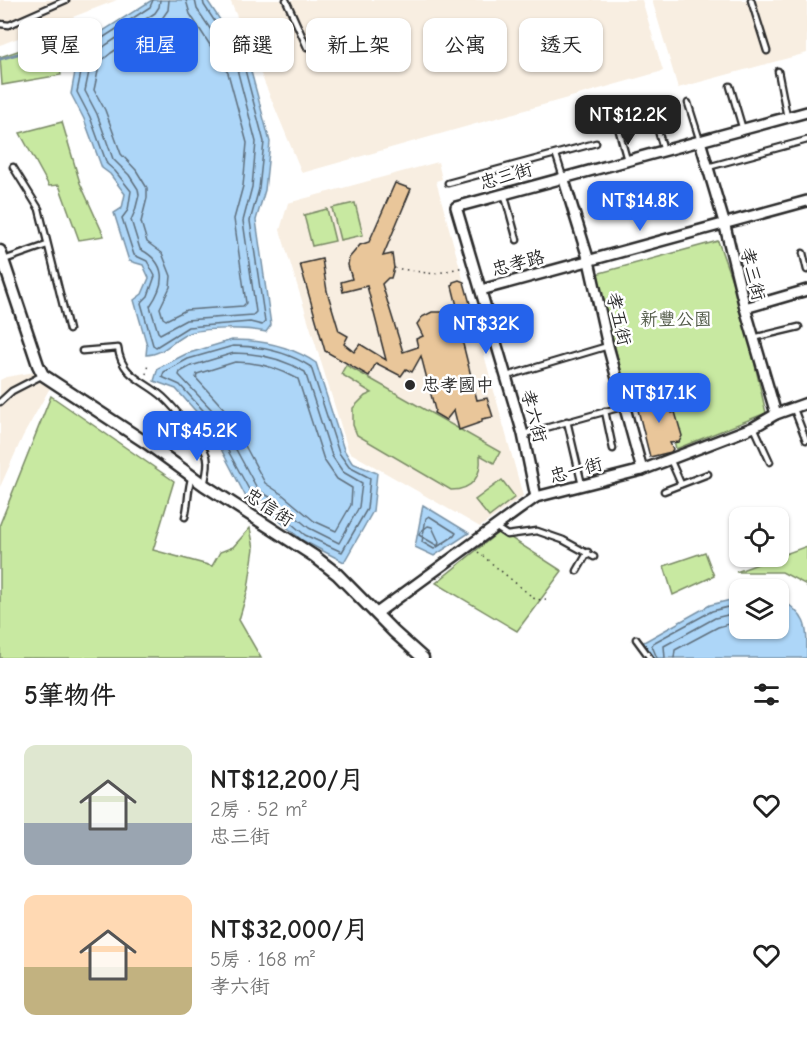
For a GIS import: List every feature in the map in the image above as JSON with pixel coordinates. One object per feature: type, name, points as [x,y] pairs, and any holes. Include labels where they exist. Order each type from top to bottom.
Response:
[{"type":"street","name":"忠三街","points":[[456,207],[807,112]]},
{"type":"street","name":"孝三街","points":[[700,141],[776,414]]},
{"type":"street","name":"孝五街","points":[[563,177],[588,261],[608,346],[642,470]]},
{"type":"street","name":"忠孝路","points":[[481,290],[807,201]]},
{"type":"street","name":"孝六街","points":[[456,207],[523,434],[536,497]]},
{"type":"street","points":[[2,255],[43,375]]},
{"type":"street","points":[[745,309],[807,290]]},
{"type":"street","name":"忠信街","points":[[43,375],[148,444],[204,485],[314,556],[337,574],[417,656]]},
{"type":"street","name":"忠一街","points":[[377,613],[536,497],[642,470],[754,427],[776,414],[807,403]]},
{"type":"lane","points":[[0,24],[9,25],[66,0]]},
{"type":"lane","points":[[286,0],[306,45]]},
{"type":"lane","points":[[751,0],[767,51]]},
{"type":"lane","points":[[778,71],[787,117]]},
{"type":"lane","points":[[730,86],[743,130]]},
{"type":"lane","points":[[688,103],[700,141]]},
{"type":"lane","points":[[652,110],[664,151]]},
{"type":"lane","points":[[616,120],[627,160]]},
{"type":"lane","points":[[707,168],[807,140]]},
{"type":"lane","points":[[448,183],[596,143]]},
{"type":"lane","points":[[556,154],[563,177]]},
{"type":"lane","points":[[13,167],[39,209],[69,330]]},
{"type":"lane","points":[[504,193],[517,240]]},
{"type":"lane","points":[[2,255],[47,244]]},
{"type":"lane","points":[[803,253],[807,270]]},
{"type":"lane","points":[[753,338],[799,327]]},
{"type":"lane","points":[[506,376],[608,346]]},
{"type":"lane","points":[[82,351],[118,348],[120,361],[131,375],[163,397],[202,445],[208,459],[204,485]]},
{"type":"lane","points":[[0,402],[12,391],[43,375]]},
{"type":"lane","points":[[523,434],[625,406]]},
{"type":"lane","points":[[794,408],[806,440]]},
{"type":"lane","points":[[605,411],[613,449]]},
{"type":"lane","points":[[567,421],[582,485]]},
{"type":"lane","points":[[754,427],[771,462]]},
{"type":"lane","points":[[670,459],[681,484]]},
{"type":"lane","points":[[663,491],[708,474]]},
{"type":"lane","points":[[185,517],[189,502],[187,489],[192,476]]},
{"type":"lane","points":[[494,527],[507,535],[537,531],[563,540],[594,557]]},
{"type":"lane","points":[[577,571],[588,552]]},
{"type":"lane","points":[[636,639],[650,658]]},
{"type":"path","points":[[394,268],[434,274],[473,265]]},
{"type":"path","points":[[469,545],[536,600],[546,599]]},
{"type":"shaded area","points":[[0,0],[117,0],[70,18],[18,18],[18,38],[0,45]]},
{"type":"shaded area","points":[[230,0],[642,0],[663,71],[302,173],[260,72],[294,72],[294,18],[237,18]]},
{"type":"shaded area","points":[[652,0],[807,0],[807,53],[678,88]]},
{"type":"shaded area","name":"忠孝國中","points":[[438,162],[442,179],[436,181],[523,496],[480,527],[349,452],[280,230],[288,203]]},
{"type":"shaded area","points":[[35,372],[51,386],[23,436],[0,487],[0,380]]},
{"type":"green space","points":[[18,51],[18,72],[60,72],[61,75],[2,85],[0,57]]},
{"type":"green space","points":[[62,122],[80,183],[104,236],[79,240],[59,185],[49,186],[20,133]]},
{"type":"green space","points":[[355,203],[363,235],[340,240],[332,208]]},
{"type":"green space","points":[[327,209],[335,241],[312,246],[304,215]]},
{"type":"green space","name":"新豐公園","points":[[718,241],[743,312],[766,413],[676,449],[662,390],[629,401],[596,274]]},
{"type":"green space","points":[[346,365],[500,452],[494,463],[480,455],[479,470],[474,481],[465,488],[451,490],[357,435],[353,425],[353,408],[365,396],[372,393],[341,374]]},
{"type":"green space","points":[[51,396],[174,481],[153,550],[212,566],[220,552],[233,547],[250,528],[254,548],[248,589],[239,620],[261,658],[0,658],[0,524]]},
{"type":"green space","points":[[502,480],[515,497],[489,517],[475,500]]},
{"type":"green space","points":[[500,531],[562,571],[517,631],[436,583]]},
{"type":"green space","points":[[807,546],[807,587],[782,572],[736,572],[750,567],[789,567],[789,553]]},
{"type":"green space","points":[[705,552],[714,576],[673,595],[664,566]]},
{"type":"water","points":[[152,0],[207,0],[219,18],[210,18],[210,72],[251,72],[270,142],[265,190],[256,220],[271,325],[266,332],[203,330],[187,334],[157,353],[146,355],[147,345],[134,300],[142,294],[149,278],[143,265],[129,261],[114,213],[122,208],[125,194],[110,174],[102,168],[84,119],[71,94],[75,72],[102,72],[102,31],[114,24],[114,72],[198,72],[198,18],[123,18]]},
{"type":"water","points":[[232,340],[276,345],[296,352],[316,363],[344,450],[352,463],[377,473],[373,511],[344,562],[302,540],[269,512],[247,499],[221,449],[217,435],[176,389],[154,381],[158,368],[186,354]]},
{"type":"water","points":[[423,505],[469,533],[434,556],[415,547]]},
{"type":"water","points":[[729,600],[729,639],[789,639],[789,605],[804,622],[807,636],[807,658],[653,658],[642,643],[710,605]]},
{"type":"building","points":[[395,183],[411,189],[383,256],[392,254],[394,268],[391,278],[382,284],[403,352],[418,347],[416,339],[423,336],[417,324],[422,317],[432,312],[443,312],[447,315],[458,310],[453,282],[459,280],[464,282],[474,318],[461,320],[462,323],[458,324],[477,400],[487,398],[493,417],[482,419],[482,422],[459,430],[454,410],[446,420],[434,413],[421,356],[412,372],[406,369],[401,376],[376,363],[369,376],[325,351],[300,264],[322,259],[327,291],[339,331],[348,336],[344,344],[354,352],[360,344],[386,360],[367,286],[343,292],[341,282],[352,279],[348,265],[349,258],[360,245],[369,242]]},
{"type":"building","points":[[668,393],[672,413],[675,412],[682,436],[679,442],[670,443],[673,449],[671,452],[650,457],[637,406],[639,401]]},
{"type":"waterway","points":[[0,59],[18,54]]},
{"type":"place","name":"忠孝國中","points":[[410,385]]}]
